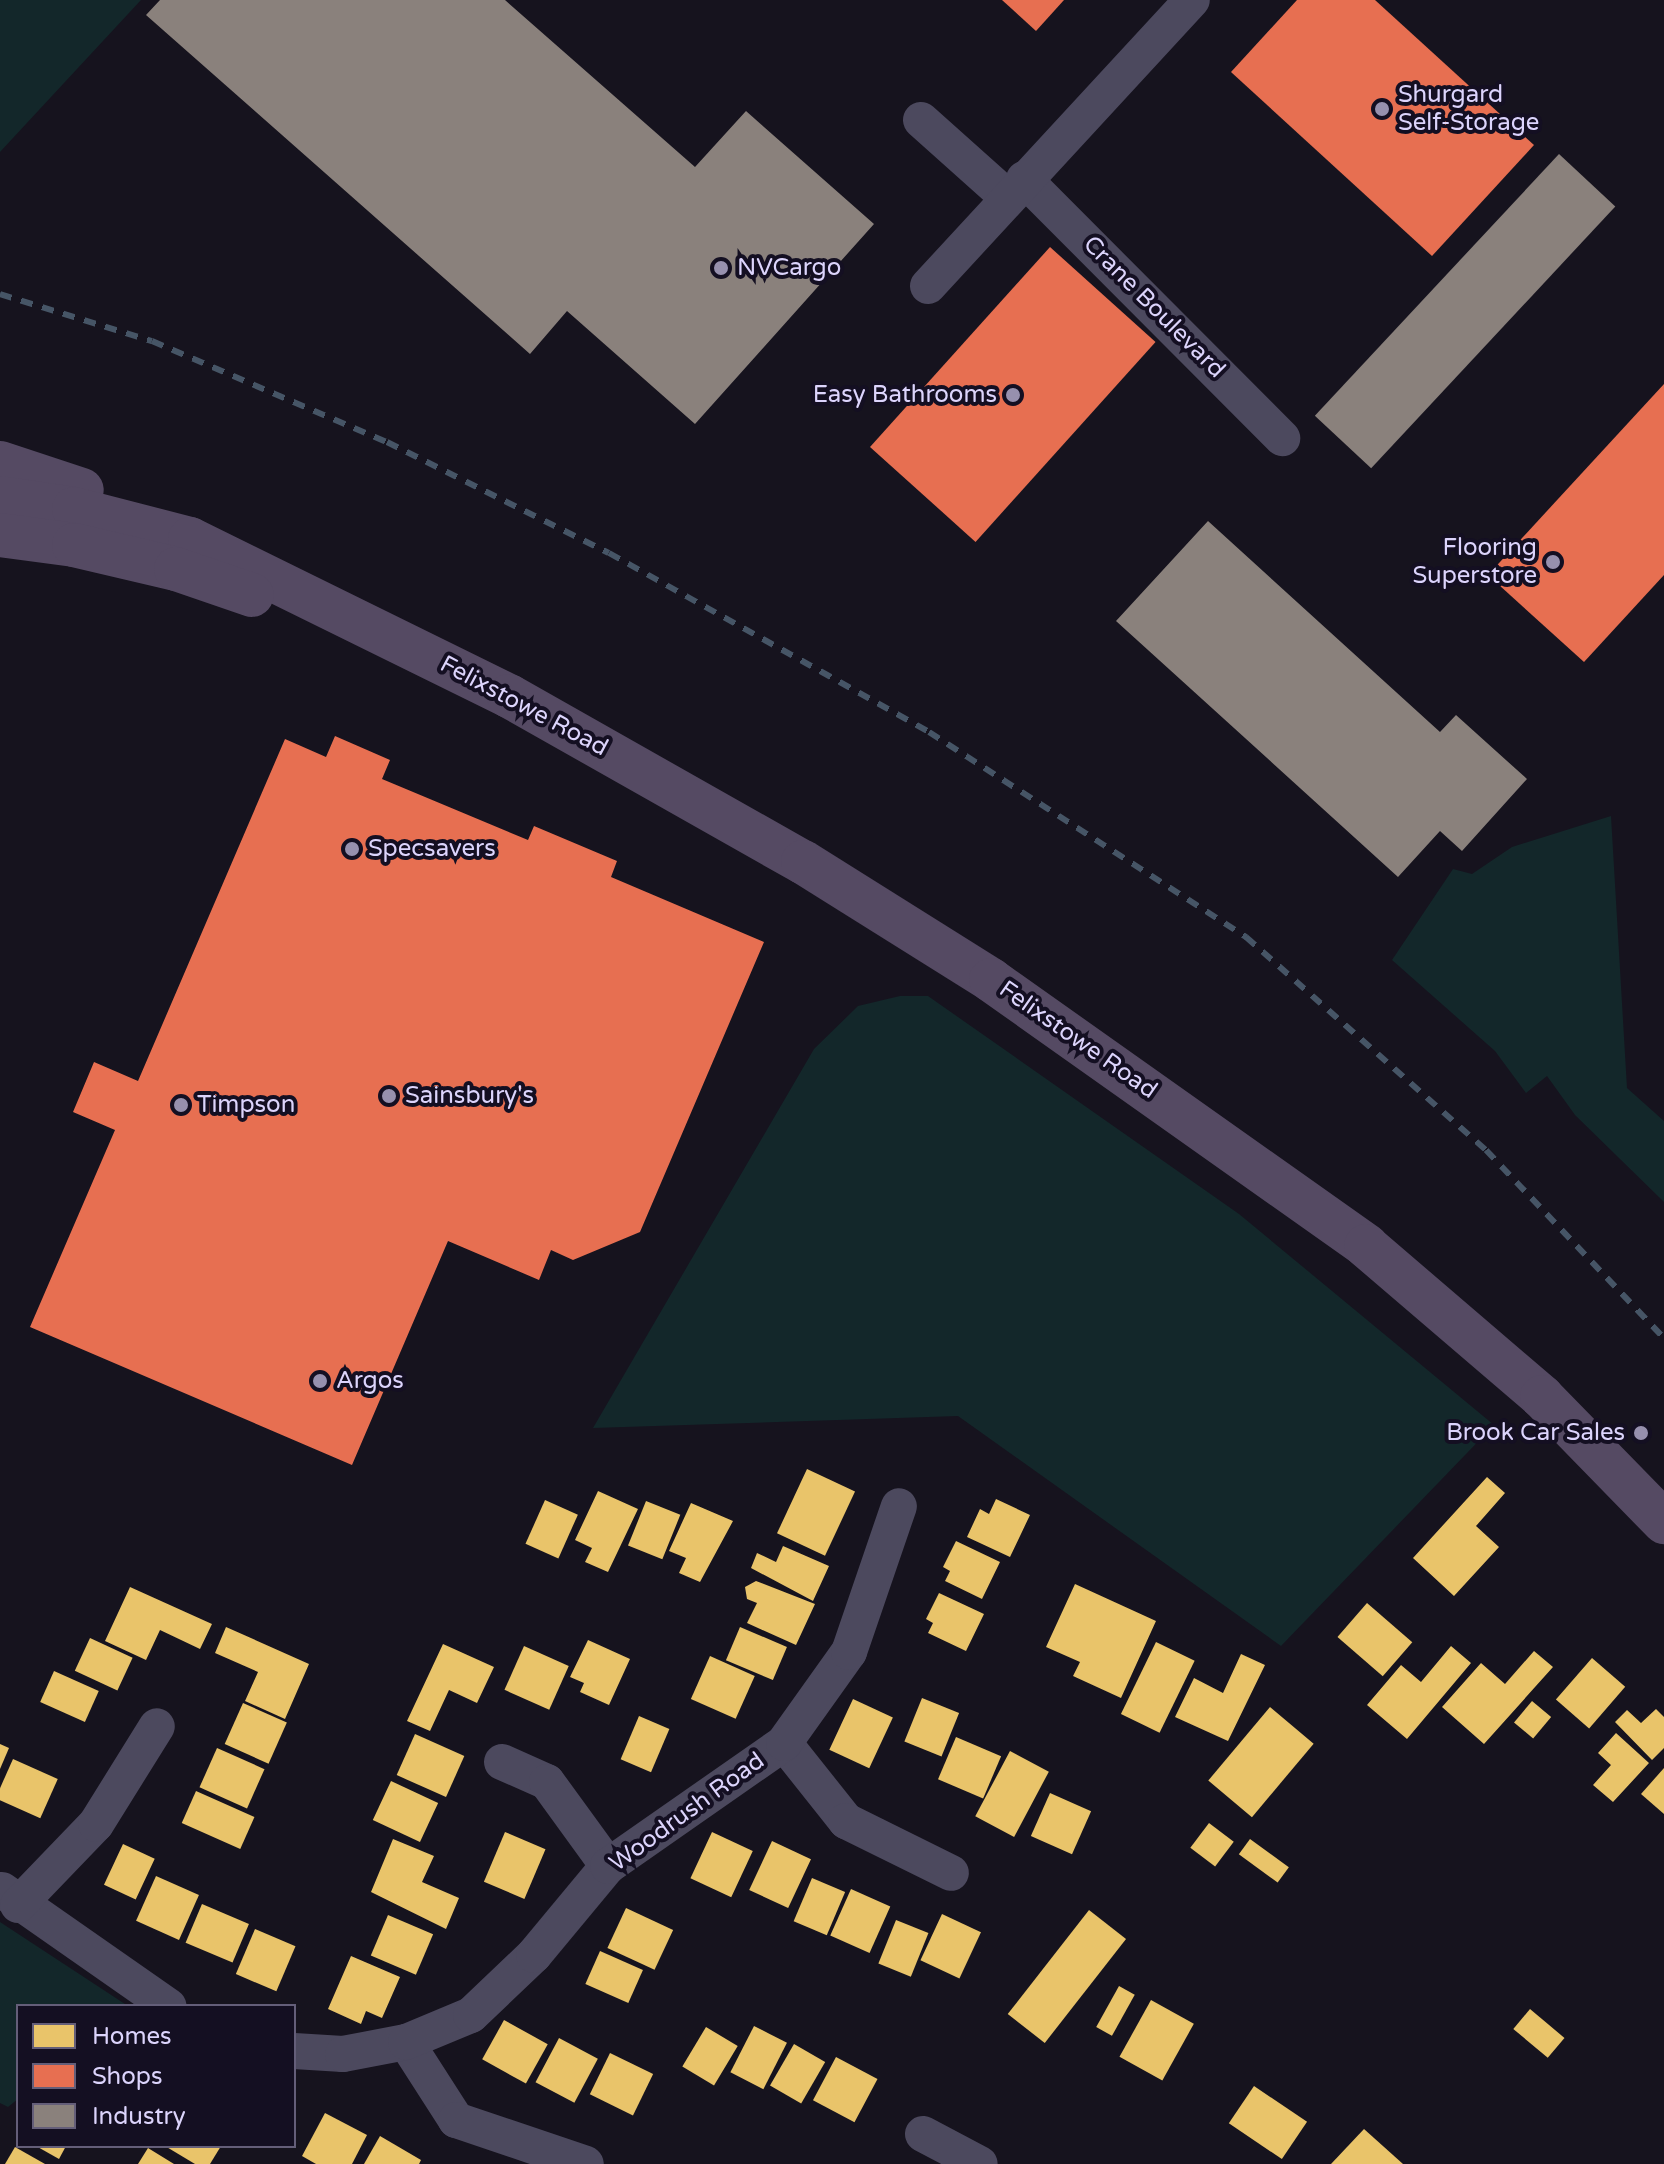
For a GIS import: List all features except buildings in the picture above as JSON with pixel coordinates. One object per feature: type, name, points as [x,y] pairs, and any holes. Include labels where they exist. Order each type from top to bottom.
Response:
[{"type":"main road","points":[[0,463],[81,490],[190,539]]},
{"type":"main road","name":"Felixstowe Road","points":[[0,498],[74,509],[190,539],[425,653],[790,854],[1107,1060],[1274,1177],[1428,1297],[1542,1397],[1664,1522]]},
{"type":"main road","name":"Felixstowe Road","points":[[0,535],[74,545],[176,569],[425,653]]},
{"type":"street","points":[[928,286],[1015,188],[1192,0]]},
{"type":"street","name":"Crane Boulevard","points":[[921,120],[1015,188],[1282,438]]},
{"type":"street","name":"Woodrush Road","points":[[296,2051],[343,2054],[406,2042],[471,2015],[534,1955],[608,1866],[784,1743],[849,1652],[899,1506]]},
{"type":"street","points":[[157,1726],[96,1824],[9,1897],[165,2004]]},
{"type":"street","points":[[784,1743],[846,1821],[951,1873]]},
{"type":"street","points":[[502,1762],[547,1782],[608,1866]]},
{"type":"street","points":[[406,2042],[456,2120],[586,2164]]},
{"type":"street","points":[[923,2134],[980,2164]]},
{"type":"green space","points":[[0,0],[141,0],[0,152]]},
{"type":"green space","points":[[1611,816],[1627,1088],[1664,1121],[1664,1202],[1575,1115],[1547,1076],[1526,1093],[1495,1051],[1392,960],[1453,869],[1472,874],[1512,847]]},
{"type":"green space","points":[[900,996],[928,996],[1239,1214],[1494,1425],[1281,1646],[958,1416],[593,1428],[814,1049],[858,1006]]},
{"type":"green space","points":[[0,1922],[125,2004],[16,2004],[16,2101],[8,2107],[0,2103]]},
{"type":"railway","points":[[0,294],[152,341],[387,442],[609,553],[929,732],[1246,937],[1486,1150],[1664,1338]]},
{"type":"place","name":"Shurgard Self-Storage","points":[[1382,109]]},
{"type":"place","name":"NVCargo","points":[[721,268]]},
{"type":"place","name":"Easy Bathrooms","points":[[1013,395]]},
{"type":"place","name":"Flooring Superstore","points":[[1553,562]]},
{"type":"place","name":"Specsavers","points":[[352,849]]},
{"type":"place","name":"Sainsbury's","points":[[389,1096]]},
{"type":"place","name":"Timpson","points":[[181,1105]]},
{"type":"place","name":"Argos","points":[[320,1381]]},
{"type":"place","name":"Brook Car Sales","points":[[1641,1433]]}]
